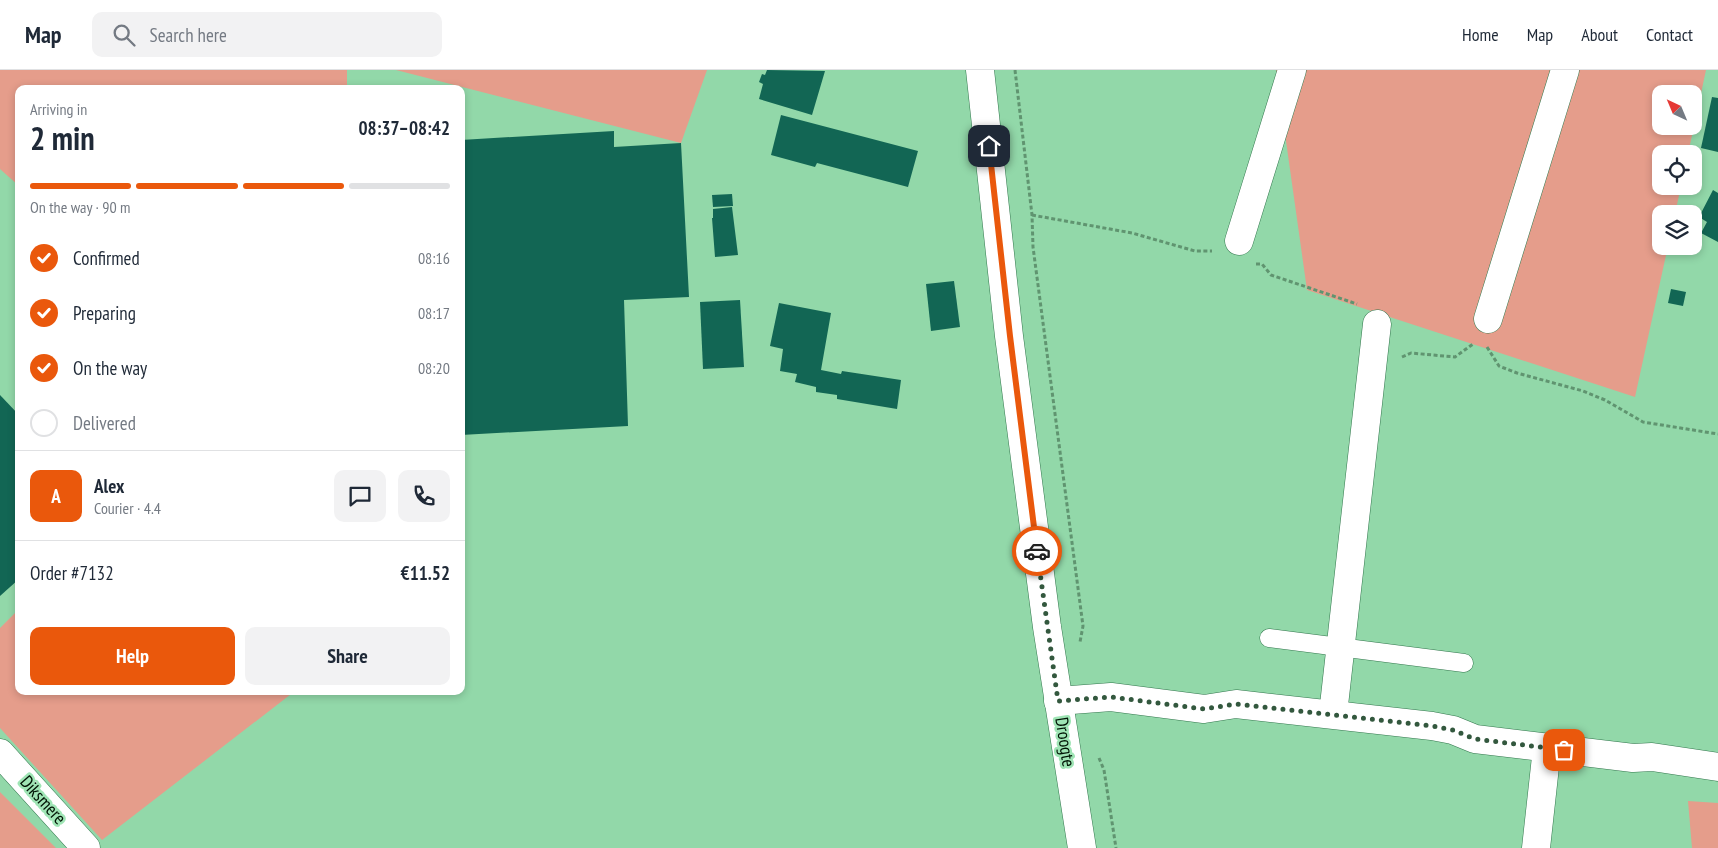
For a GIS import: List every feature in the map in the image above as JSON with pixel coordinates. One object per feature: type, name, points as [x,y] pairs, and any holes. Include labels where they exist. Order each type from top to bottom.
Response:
[{"type":"street","name":"Droogte","points":[[980,70],[1010,336],[1047,627],[1082,848]]},
{"type":"street","points":[[1246,252],[1292,70]]},
{"type":"street","points":[[1485,329],[1565,70]]},
{"type":"street","points":[[1333,714],[1377,324]]},
{"type":"street","points":[[1058,701],[1111,697],[1204,709],[1236,704],[1432,726],[1453,730],[1475,739],[1633,758],[1652,757],[1672,762],[1718,767]]},
{"type":"street","points":[[1536,848],[1547,748]]},
{"type":"street","name":"Diksmere","points":[[0,753],[86,848]]},
{"type":"lane","points":[[1269,638],[1464,663]]},
{"type":"path","points":[[1015,70],[1032,214],[1033,247],[1083,626],[1080,648]]},
{"type":"path","points":[[1032,214],[1132,233],[1195,251],[1225,249],[1246,252],[1262,264],[1271,275],[1368,309],[1377,324]]},
{"type":"path","points":[[1372,372],[1411,353],[1455,357],[1485,329],[1499,366],[1517,373],[1583,391],[1605,400],[1643,422],[1718,434]]},
{"type":"path","points":[[1097,755],[1104,770],[1116,848]]},
{"type":"shaded area","points":[[0,70],[347,70],[347,85],[15,85],[15,182],[0,169]]},
{"type":"shaded area","points":[[396,70],[707,70],[681,143],[465,88],[465,85],[455,85]]},
{"type":"shaded area","points":[[1276,70],[1706,70],[1702,89],[1702,85],[1652,85],[1652,135],[1692,135],[1690,145],[1652,145],[1652,195],[1679,195],[1677,205],[1652,205],[1652,255],[1666,255],[1635,397],[1307,290]]},
{"type":"shaded area","points":[[15,613],[15,695],[290,695],[102,840],[0,728],[0,628]]},
{"type":"shaded area","points":[[0,792],[56,848],[0,848]]},
{"type":"shaded area","points":[[1688,801],[1718,803],[1718,848],[1692,848]]},
{"type":"building","points":[[767,70],[825,71],[812,115],[759,99],[763,84],[759,82],[762,74],[765,75]]},
{"type":"building","points":[[1712,97],[1718,98],[1718,152],[1702,148]]},
{"type":"building","points":[[781,115],[918,151],[908,187],[817,163],[815,167],[771,155]]},
{"type":"building","points":[[614,131],[614,147],[681,143],[689,297],[624,300],[628,426],[465,435],[465,140]]},
{"type":"building","points":[[1713,190],[1718,193],[1718,242],[1702,234],[1707,222],[1702,219],[1702,211]]},
{"type":"building","points":[[732,194],[733,206],[713,207],[712,195]]},
{"type":"building","points":[[732,207],[738,255],[715,257],[713,209]]},
{"type":"building","points":[[954,281],[960,327],[931,331],[926,284]]},
{"type":"building","points":[[1671,289],[1686,292],[1683,306],[1668,303]]},
{"type":"building","points":[[740,300],[744,367],[703,369],[700,302]]},
{"type":"building","points":[[779,303],[831,313],[821,370],[841,374],[842,371],[901,380],[897,409],[837,399],[837,395],[816,392],[816,387],[795,382],[797,374],[780,371],[783,349],[770,346]]},
{"type":"building","points":[[0,395],[15,411],[15,583],[0,596]]},
{"type":"way so far","points":[[1037,551],[1058,701],[1111,697],[1204,709],[1236,704],[1432,726],[1453,730],[1475,739],[1564,750]]},
{"type":"route","points":[[989,146],[1010,336],[1037,551]]}]
